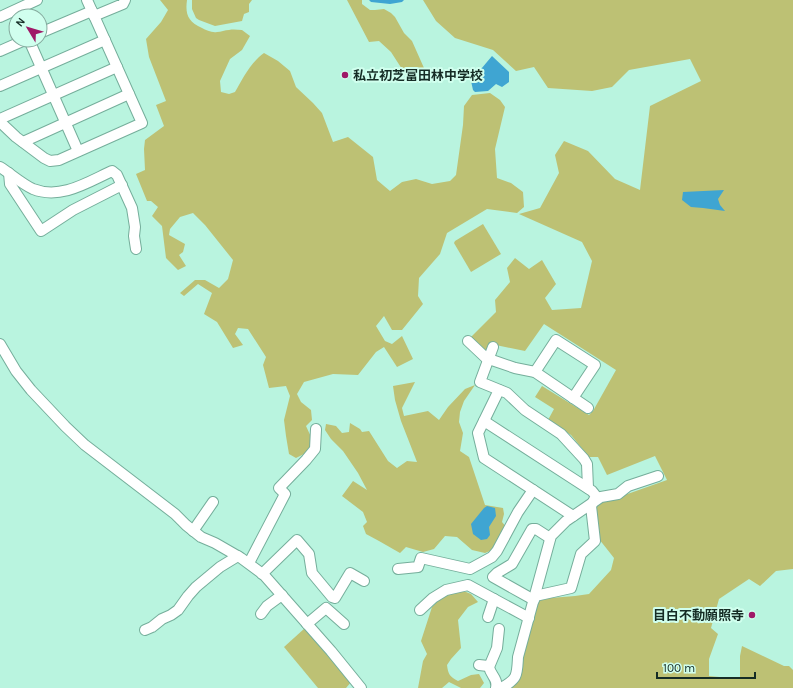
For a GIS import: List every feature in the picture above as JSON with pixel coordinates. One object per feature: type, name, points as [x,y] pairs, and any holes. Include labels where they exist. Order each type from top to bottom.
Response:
[{"type":"street","points":[[25,8],[37,0]]},
{"type":"street","points":[[87,0],[142,122],[59,160],[50,161],[16,137],[0,120],[117,67]]},
{"type":"street","points":[[48,31],[123,4],[124,0]]},
{"type":"street","points":[[0,86],[105,40]]},
{"type":"street","points":[[32,48],[78,151]]},
{"type":"street","points":[[23,142],[129,94]]},
{"type":"street","points":[[0,167],[33,189],[50,193],[73,189],[112,171],[117,175],[132,208],[136,249]]},
{"type":"street","points":[[9,173],[10,184],[41,231],[73,210],[122,185]]},
{"type":"street","points":[[535,372],[556,340],[595,365],[573,398]]},
{"type":"street","points":[[468,341],[486,358],[515,368],[535,372],[588,408]]},
{"type":"street","points":[[0,344],[16,371],[31,390],[65,426],[85,445],[175,514],[193,531],[201,537],[238,556],[262,574],[282,595],[361,688]]},
{"type":"street","points":[[494,347],[480,382],[507,393],[524,410],[561,434],[587,464],[588,488]]},
{"type":"street","points":[[499,390],[478,433],[484,458],[573,516]]},
{"type":"street","points":[[484,421],[588,488],[596,496],[591,506],[595,541],[581,554],[571,588],[534,598],[492,577],[512,564],[532,529],[536,529],[550,538]]},
{"type":"street","points":[[249,563],[285,494],[279,488],[315,449],[316,429]]},
{"type":"street","points":[[501,688],[513,680],[516,674],[518,657],[551,536],[566,521],[600,497],[618,494],[628,486],[658,476]]},
{"type":"street","points":[[398,570],[418,567],[421,558],[470,569],[492,557],[497,551],[518,512],[533,490]]},
{"type":"street","points":[[193,531],[213,502]]},
{"type":"street","points":[[262,574],[297,540],[309,554],[312,573],[332,597],[335,598],[350,573],[364,581]]},
{"type":"street","points":[[145,630],[152,627],[162,619],[172,615],[178,610],[196,587],[214,571],[238,556]]},
{"type":"street","points":[[420,610],[446,590],[468,585],[529,618]]},
{"type":"street","points":[[261,614],[267,606],[282,595]]},
{"type":"street","points":[[488,617],[494,599]]},
{"type":"street","points":[[307,624],[326,608],[344,624]]},
{"type":"street","points":[[496,688],[496,679],[484,666],[497,648],[499,629]]},
{"type":"green space","points":[[160,0],[187,0],[188,17],[197,26],[211,32],[242,30],[250,36],[242,50],[230,59],[220,81],[221,92],[229,94],[235,92],[251,66],[264,53],[278,61],[290,71],[296,87],[322,113],[333,142],[348,137],[373,157],[377,180],[390,191],[402,182],[416,179],[432,184],[450,181],[456,175],[464,106],[472,95],[490,93],[500,100],[505,107],[495,149],[497,178],[511,183],[523,192],[524,207],[517,213],[487,209],[447,233],[440,254],[419,278],[418,296],[423,304],[402,330],[392,330],[384,316],[376,326],[385,341],[392,344],[402,336],[413,359],[397,367],[384,347],[376,352],[358,375],[333,374],[304,382],[297,394],[301,402],[311,410],[312,420],[306,426],[312,439],[312,450],[296,458],[289,454],[284,420],[290,396],[286,386],[269,388],[263,365],[266,357],[248,329],[238,328],[235,334],[243,345],[233,348],[217,322],[204,314],[212,293],[198,284],[184,296],[180,293],[195,280],[205,280],[219,288],[228,279],[233,260],[205,225],[193,213],[180,217],[170,229],[169,235],[185,244],[183,252],[179,255],[186,266],[178,270],[166,258],[162,226],[152,216],[158,207],[151,201],[147,201],[136,174],[145,170],[145,140],[164,126],[156,105],[166,101],[149,57],[146,39],[161,22],[168,10]]},
{"type":"green space","points":[[192,0],[252,0],[249,4],[249,12],[244,14],[242,21],[215,26],[196,18],[192,9]]},
{"type":"green space","points":[[347,0],[362,0],[362,4],[370,10],[384,9],[395,17],[404,33],[412,41],[424,68],[425,78],[417,83],[411,83],[391,52],[379,41],[369,42]]},
{"type":"green space","points":[[423,0],[793,0],[793,569],[776,571],[760,586],[749,579],[719,599],[711,628],[718,634],[709,659],[709,676],[740,679],[740,656],[742,646],[784,666],[789,666],[793,670],[793,688],[507,688],[522,657],[538,599],[589,594],[611,570],[614,558],[599,539],[595,511],[599,502],[619,497],[667,480],[655,456],[607,475],[598,457],[589,457],[571,435],[548,420],[554,409],[535,397],[542,386],[589,415],[593,411],[616,370],[544,324],[525,351],[491,344],[485,352],[470,338],[496,312],[495,300],[510,282],[507,268],[515,258],[529,269],[542,260],[556,284],[545,298],[552,310],[581,308],[592,261],[582,242],[519,214],[540,208],[559,173],[555,155],[564,141],[588,151],[615,179],[640,190],[650,106],[701,81],[690,59],[629,70],[612,87],[592,91],[548,88],[534,67],[516,71],[493,50],[455,38],[436,21]]},
{"type":"green space","points":[[483,224],[501,254],[471,272],[454,243]]},
{"type":"green space","points":[[415,382],[402,408],[404,416],[428,411],[439,420],[448,407],[465,389],[475,385],[464,401],[460,412],[459,422],[463,433],[460,451],[469,457],[485,505],[503,508],[504,514],[502,522],[507,528],[495,549],[485,553],[472,550],[457,537],[445,536],[434,549],[423,552],[406,547],[400,553],[366,534],[363,526],[367,522],[363,512],[342,496],[353,481],[367,490],[358,473],[343,451],[331,439],[325,430],[326,424],[336,426],[342,433],[349,432],[350,423],[362,432],[369,431],[388,461],[397,468],[407,461],[417,462],[401,421],[393,386]]},
{"type":"green space","points":[[461,590],[471,594],[478,602],[468,607],[458,620],[461,648],[447,665],[448,671],[451,677],[458,681],[471,675],[479,674],[484,683],[480,688],[461,688],[449,682],[442,688],[418,688],[423,661],[427,654],[421,641],[432,607],[441,598]]},
{"type":"green space","points":[[305,628],[352,681],[346,688],[318,688],[284,647]]},
{"type":"water","points":[[369,0],[404,0],[402,2],[390,4],[371,2]]},
{"type":"water","points":[[492,56],[509,72],[509,82],[502,87],[496,84],[488,91],[475,92],[471,81]]},
{"type":"water","points":[[724,190],[718,199],[720,205],[725,211],[691,207],[682,200],[683,192]]},
{"type":"water","points":[[487,506],[495,508],[496,516],[489,527],[490,535],[487,539],[481,540],[473,534],[471,524]]},
{"type":"place","name":"私立初芝富田林中学校","points":[[345,75]]},
{"type":"place","name":"目白不動願照寺","points":[[752,615]]}]
